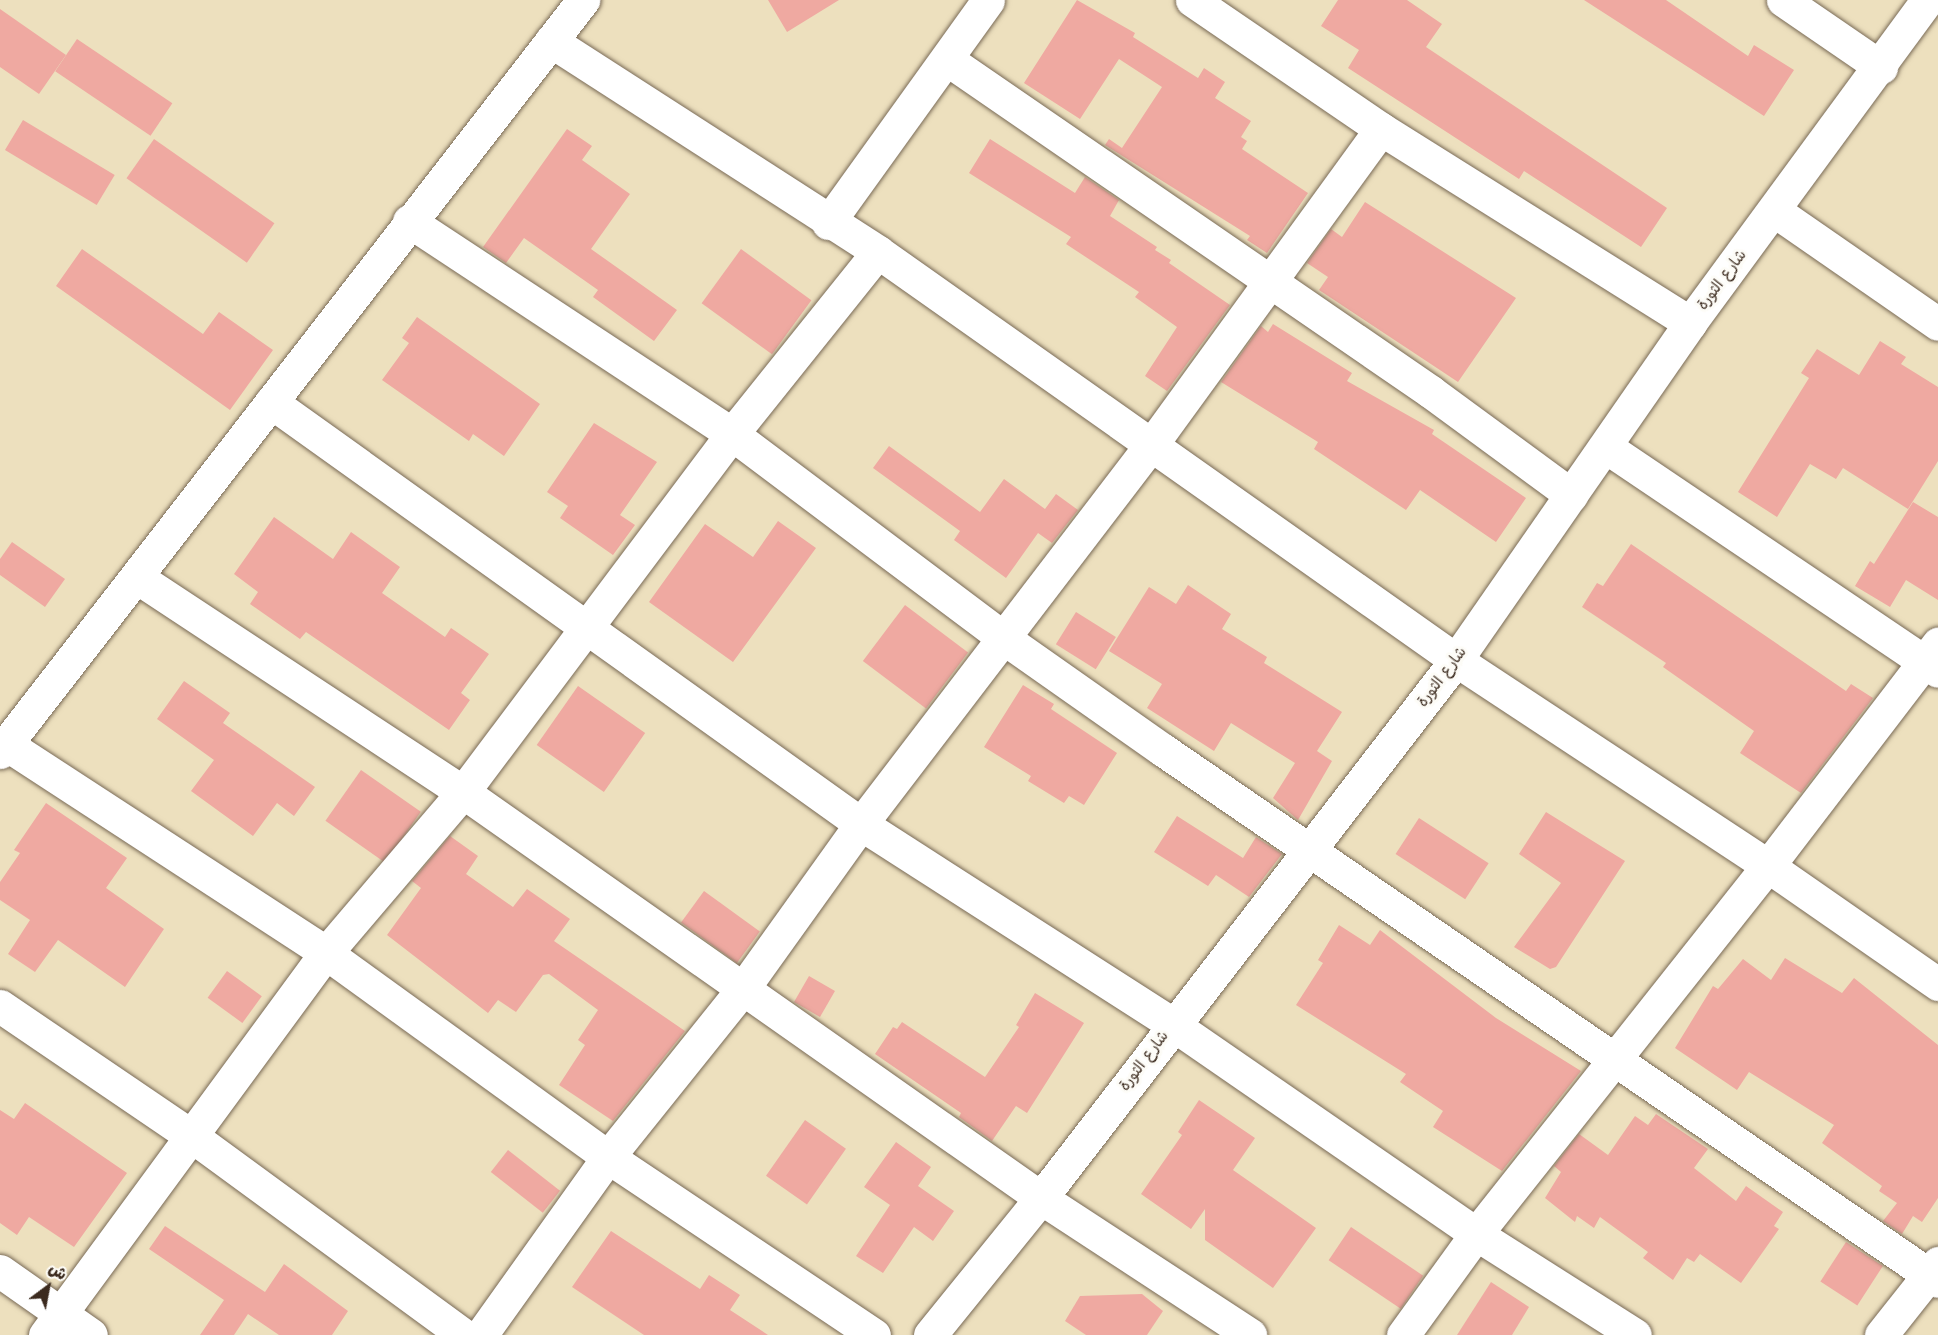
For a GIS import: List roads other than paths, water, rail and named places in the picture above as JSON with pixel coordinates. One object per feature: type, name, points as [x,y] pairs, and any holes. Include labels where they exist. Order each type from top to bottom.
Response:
[{"type":"street","points":[[583,0],[410,221],[138,578],[3,748],[326,953],[608,1157],[874,1335]]},
{"type":"street","points":[[828,223],[948,60],[988,0]]},
{"type":"street","points":[[1192,0],[1382,129],[1690,323]]},
{"type":"street","points":[[1783,0],[1881,67]]},
{"type":"street","name":"شارع الثورة","points":[[930,1335],[1041,1198],[1172,1024],[1456,660],[1690,323],[1775,211],[1928,0]]},
{"type":"street","points":[[551,41],[828,223],[878,252],[1456,660],[1768,866],[1938,984]]},
{"type":"street","points":[[948,60],[1270,284],[1431,392],[1571,495]]},
{"type":"street","points":[[481,1335],[608,1157],[741,990],[861,824],[1005,639],[1152,444],[1382,129]]},
{"type":"street","points":[[1775,211],[1938,324]]},
{"type":"street","points":[[410,221],[732,434],[1005,639],[1612,1061],[1935,1273],[1881,1335]]},
{"type":"street","points":[[53,1324],[193,1137],[326,953],[463,792],[732,434],[878,252]]},
{"type":"street","points":[[271,402],[861,824],[1172,1024],[1476,1234],[1635,1335]]},
{"type":"street","points":[[1403,1335],[1476,1234],[1933,659],[1606,447]]},
{"type":"street","points":[[138,578],[463,792],[741,990],[1041,1198],[1250,1335]]},
{"type":"street","points":[[0,1006],[193,1137],[464,1335]]},
{"type":"street","points":[[0,1271],[53,1324],[91,1335]]}]
